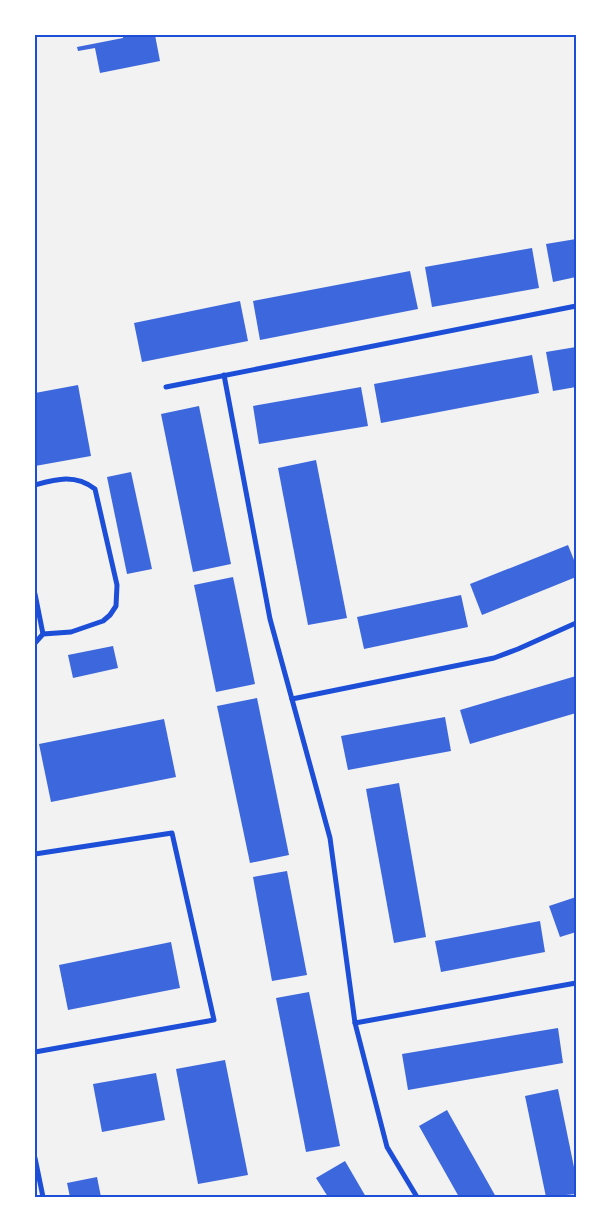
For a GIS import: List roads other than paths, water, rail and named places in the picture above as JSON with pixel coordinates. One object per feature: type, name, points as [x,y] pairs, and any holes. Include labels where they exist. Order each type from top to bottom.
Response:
[{"type":"street","points":[[166,386],[576,306]]},
{"type":"street","points":[[224,375],[270,618],[330,838],[355,1023],[387,1147],[417,1197]]},
{"type":"street","points":[[35,485],[62,478],[86,482],[95,489],[118,597],[110,615],[103,621],[71,632],[43,634],[35,643]]},
{"type":"street","points":[[35,594],[43,634]]},
{"type":"street","points":[[292,699],[494,658],[527,646],[576,623]]},
{"type":"street","points":[[35,854],[172,833],[214,1020],[35,1052]]},
{"type":"street","points":[[355,1023],[576,982]]},
{"type":"street","points":[[35,1158],[43,1197]]}]
